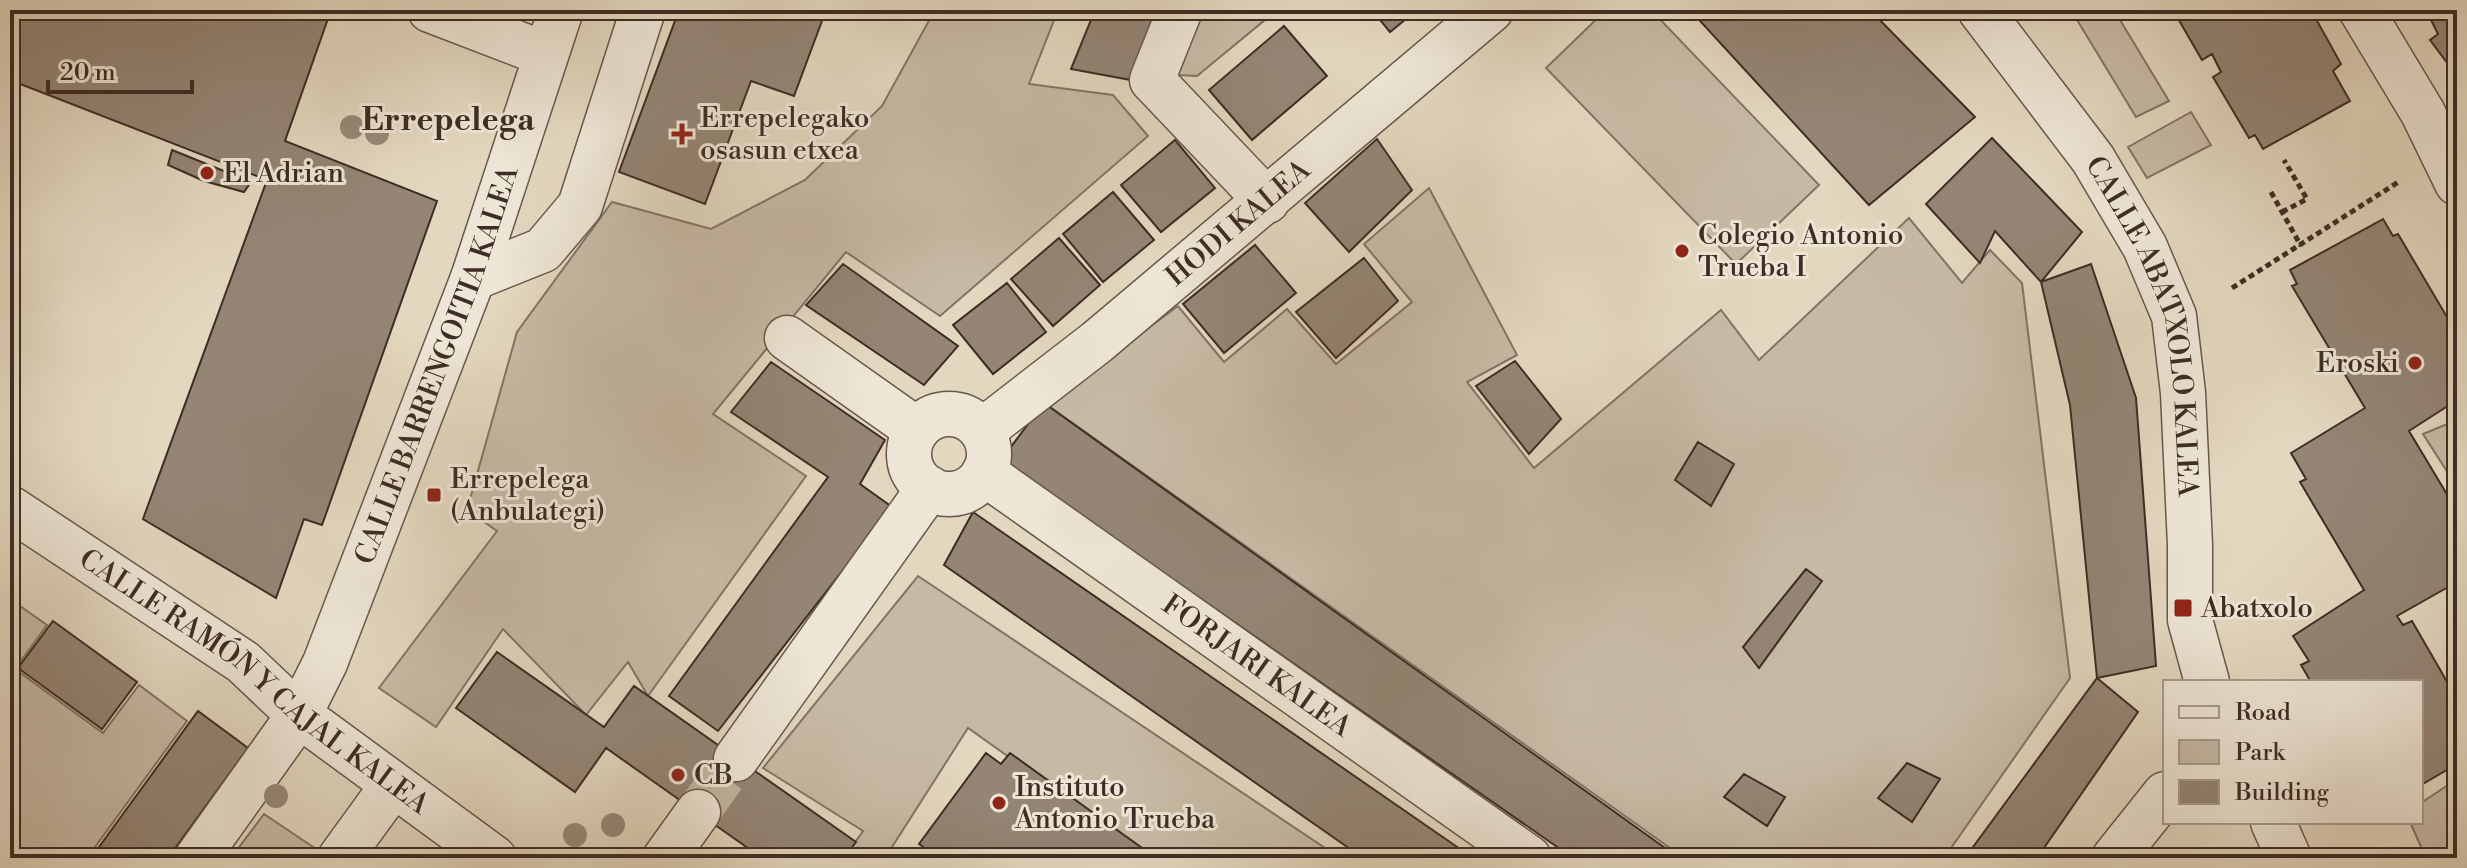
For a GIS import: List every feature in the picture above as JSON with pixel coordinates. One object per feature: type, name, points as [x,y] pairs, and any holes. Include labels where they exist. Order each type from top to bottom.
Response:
[{"type":"street","points":[[430,10],[545,54]]},
{"type":"street","name":"CALLE BARRENGOITIA KALEA","points":[[197,858],[299,715],[325,663],[473,278],[561,10]]},
{"type":"street","points":[[473,278],[543,250],[580,206],[643,10]]},
{"type":"street","points":[[1180,10],[1152,80],[1267,201]]},
{"type":"street","name":"HODI KALEA","points":[[983,452],[1097,342],[1491,10]]},
{"type":"street","name":"CALLE ABATXOLO KALEA","points":[[1980,10],[2093,159],[2145,247],[2174,316],[2183,393],[2190,620],[2206,680]]},
{"type":"street","points":[[2361,10],[2423,113],[2457,183]]},
{"type":"street","points":[[787,338],[917,430]]},
{"type":"street","points":[[950,414],[973,422],[983,452],[978,483],[958,493],[946,494],[929,488],[916,476],[909,453],[917,430],[938,416],[950,414]]},
{"type":"street","name":"FORJARI KALEA","points":[[983,452],[1529,858]]},
{"type":"street","points":[[736,759],[929,488]]},
{"type":"street","name":"CALLE RAMÓN Y CAJAL KALEA","points":[[10,508],[243,662],[299,715],[494,858]]},
{"type":"street","points":[[340,858],[393,785]]},
{"type":"street","points":[[2114,858],[2163,797]]},
{"type":"street","points":[[665,858],[698,812]]},
{"type":"street","points":[[2274,824],[2289,858]]},
{"type":"path","points":[[2282,212],[2307,199],[2284,160]]},
{"type":"path","points":[[2232,288],[2400,181]]},
{"type":"path","points":[[2271,192],[2301,246]]},
{"type":"green space","points":[[931,10],[1058,10],[1029,84],[1113,95],[1148,136],[940,316],[846,252],[713,414],[806,476],[648,696],[628,662],[586,715],[503,629],[436,727],[379,688],[497,531],[467,510],[517,332],[612,202],[711,229],[805,180],[882,106],[931,17]]},
{"type":"green space","points":[[1159,10],[1277,10],[1197,76],[1133,73]]},
{"type":"green space","points":[[1606,10],[1651,10],[1819,185],[1736,264],[1546,68]]},
{"type":"green space","points":[[2084,10],[2114,10],[2169,101],[2136,117],[2074,15]]},
{"type":"green space","points":[[2191,112],[2211,145],[2147,178],[2128,147]]},
{"type":"green space","points":[[1429,188],[1517,355],[1467,382],[1534,468],[1721,310],[1759,360],[1909,218],[1962,283],[1990,250],[2022,283],[2070,678],[1944,858],[1684,858],[1046,404],[1178,306],[1224,362],[1287,309],[1336,364],[1412,302],[1364,244]]},
{"type":"green space","points":[[2457,420],[2457,487],[2423,434]]},
{"type":"green space","points":[[918,576],[1340,858],[1151,858],[968,728],[885,858],[844,858],[863,831],[763,768]]},
{"type":"green space","points":[[10,599],[47,625],[15,669],[103,733],[139,685],[187,721],[87,858],[10,858]]},
{"type":"green space","points":[[2457,779],[2457,858],[2426,858],[2411,824],[2423,824],[2423,802]]},
{"type":"green space","points":[[264,814],[316,849],[310,858],[231,858]]},
{"type":"building","points":[[10,10],[331,10],[285,141],[437,201],[322,525],[304,519],[276,598],[143,519],[267,180],[10,80]]},
{"type":"building","name":"Errepelegako osasun etxea","points":[[679,10],[826,10],[794,96],[751,81],[705,204],[619,172]]},
{"type":"building","points":[[1095,10],[1160,10],[1131,80],[1071,69]]},
{"type":"building","points":[[1372,10],[1417,10],[1390,32]]},
{"type":"building","points":[[1690,10],[1870,10],[1975,117],[1869,205]]},
{"type":"building","points":[[2173,10],[2311,10],[2341,64],[2333,71],[2350,101],[2263,149],[2255,135],[2249,138],[2213,77],[2221,72],[2212,54],[2202,60]]},
{"type":"building","points":[[2435,10],[2457,10],[2457,76],[2430,40],[2438,34],[2429,16],[2437,12]]},
{"type":"building","points":[[1284,26],[1327,76],[1252,140],[1209,90]]},
{"type":"building","points":[[1992,138],[2082,232],[2041,282],[1995,231],[1980,263],[1926,204]]},
{"type":"building","points":[[1377,139],[1412,190],[1349,252],[1305,203]]},
{"type":"building","points":[[1175,140],[1215,188],[1161,232],[1121,185]]},
{"type":"building","name":"El Adrian","points":[[172,150],[251,182],[244,192],[204,181],[168,165]]},
{"type":"building","points":[[1113,192],[1154,240],[1103,282],[1063,234]]},
{"type":"building","points":[[2383,219],[2393,236],[2398,234],[2457,334],[2457,400],[2409,431],[2457,511],[2457,582],[2397,616],[2403,625],[2412,621],[2457,699],[2457,764],[2423,784],[2423,680],[2310,680],[2301,665],[2309,661],[2293,636],[2364,590],[2300,482],[2306,479],[2291,453],[2365,408],[2292,286],[2297,284],[2290,270]]},
{"type":"building","points":[[1059,238],[1100,285],[1053,326],[1011,279]]},
{"type":"building","points":[[1255,245],[1296,293],[1224,353],[1183,304]]},
{"type":"building","points":[[1364,258],[1398,301],[1336,358],[1296,312]]},
{"type":"building","points":[[843,264],[958,346],[924,385],[806,305]]},
{"type":"building","points":[[2091,264],[2136,398],[2156,666],[2097,678],[2070,405],[2041,282]]},
{"type":"building","points":[[1007,283],[1046,332],[993,374],[953,325]]},
{"type":"building","points":[[1515,361],[1561,419],[1529,454],[1476,386]]},
{"type":"building","points":[[771,362],[885,440],[860,484],[892,507],[718,731],[669,696],[828,477],[731,412]]},
{"type":"building","points":[[1044,403],[1679,858],[1573,858],[1001,460]]},
{"type":"building","points":[[1698,442],[1734,464],[1711,506],[1675,480]]},
{"type":"building","points":[[973,512],[1473,858],[1363,858],[944,565]]},
{"type":"building","points":[[1806,569],[1822,581],[1759,668],[1743,647]]},
{"type":"building","points":[[53,621],[137,682],[102,729],[18,668]]},
{"type":"building","points":[[497,652],[604,727],[634,686],[856,842],[844,858],[762,858],[606,748],[575,792],[456,708]]},
{"type":"building","points":[[2097,678],[2138,712],[2037,858],[1965,858]]},
{"type":"building","points":[[198,711],[248,748],[168,858],[91,858]]},
{"type":"building","name":"Instituto Antonio Trueba","points":[[986,753],[1001,764],[1010,753],[1156,858],[940,858],[919,844]]},
{"type":"building","points":[[1907,763],[1940,779],[1912,822],[1878,798]]},
{"type":"building","points":[[1744,774],[1785,797],[1767,826],[1724,797]]},
{"type":"tunnel","points":[[698,812],[736,759]]},
{"type":"place","name":"Errepelegako osasun etxea","points":[[682,134]]},
{"type":"place","name":"El Adrian","points":[[207,173]]},
{"type":"place","name":"Colegio Antonio Trueba I","points":[[1682,251]]},
{"type":"place","name":"Eroski","points":[[2415,363]]},
{"type":"place","name":"Errepelega (Anbulategi)","points":[[434,495]]},
{"type":"place","name":"Abatxolo","points":[[2183,608]]},
{"type":"place","name":"CB","points":[[678,775]]},
{"type":"place","name":"Instituto Antonio Trueba","points":[[999,803]]},
{"type":"district","name":"Errepelega","points":[[448,120]]}]
